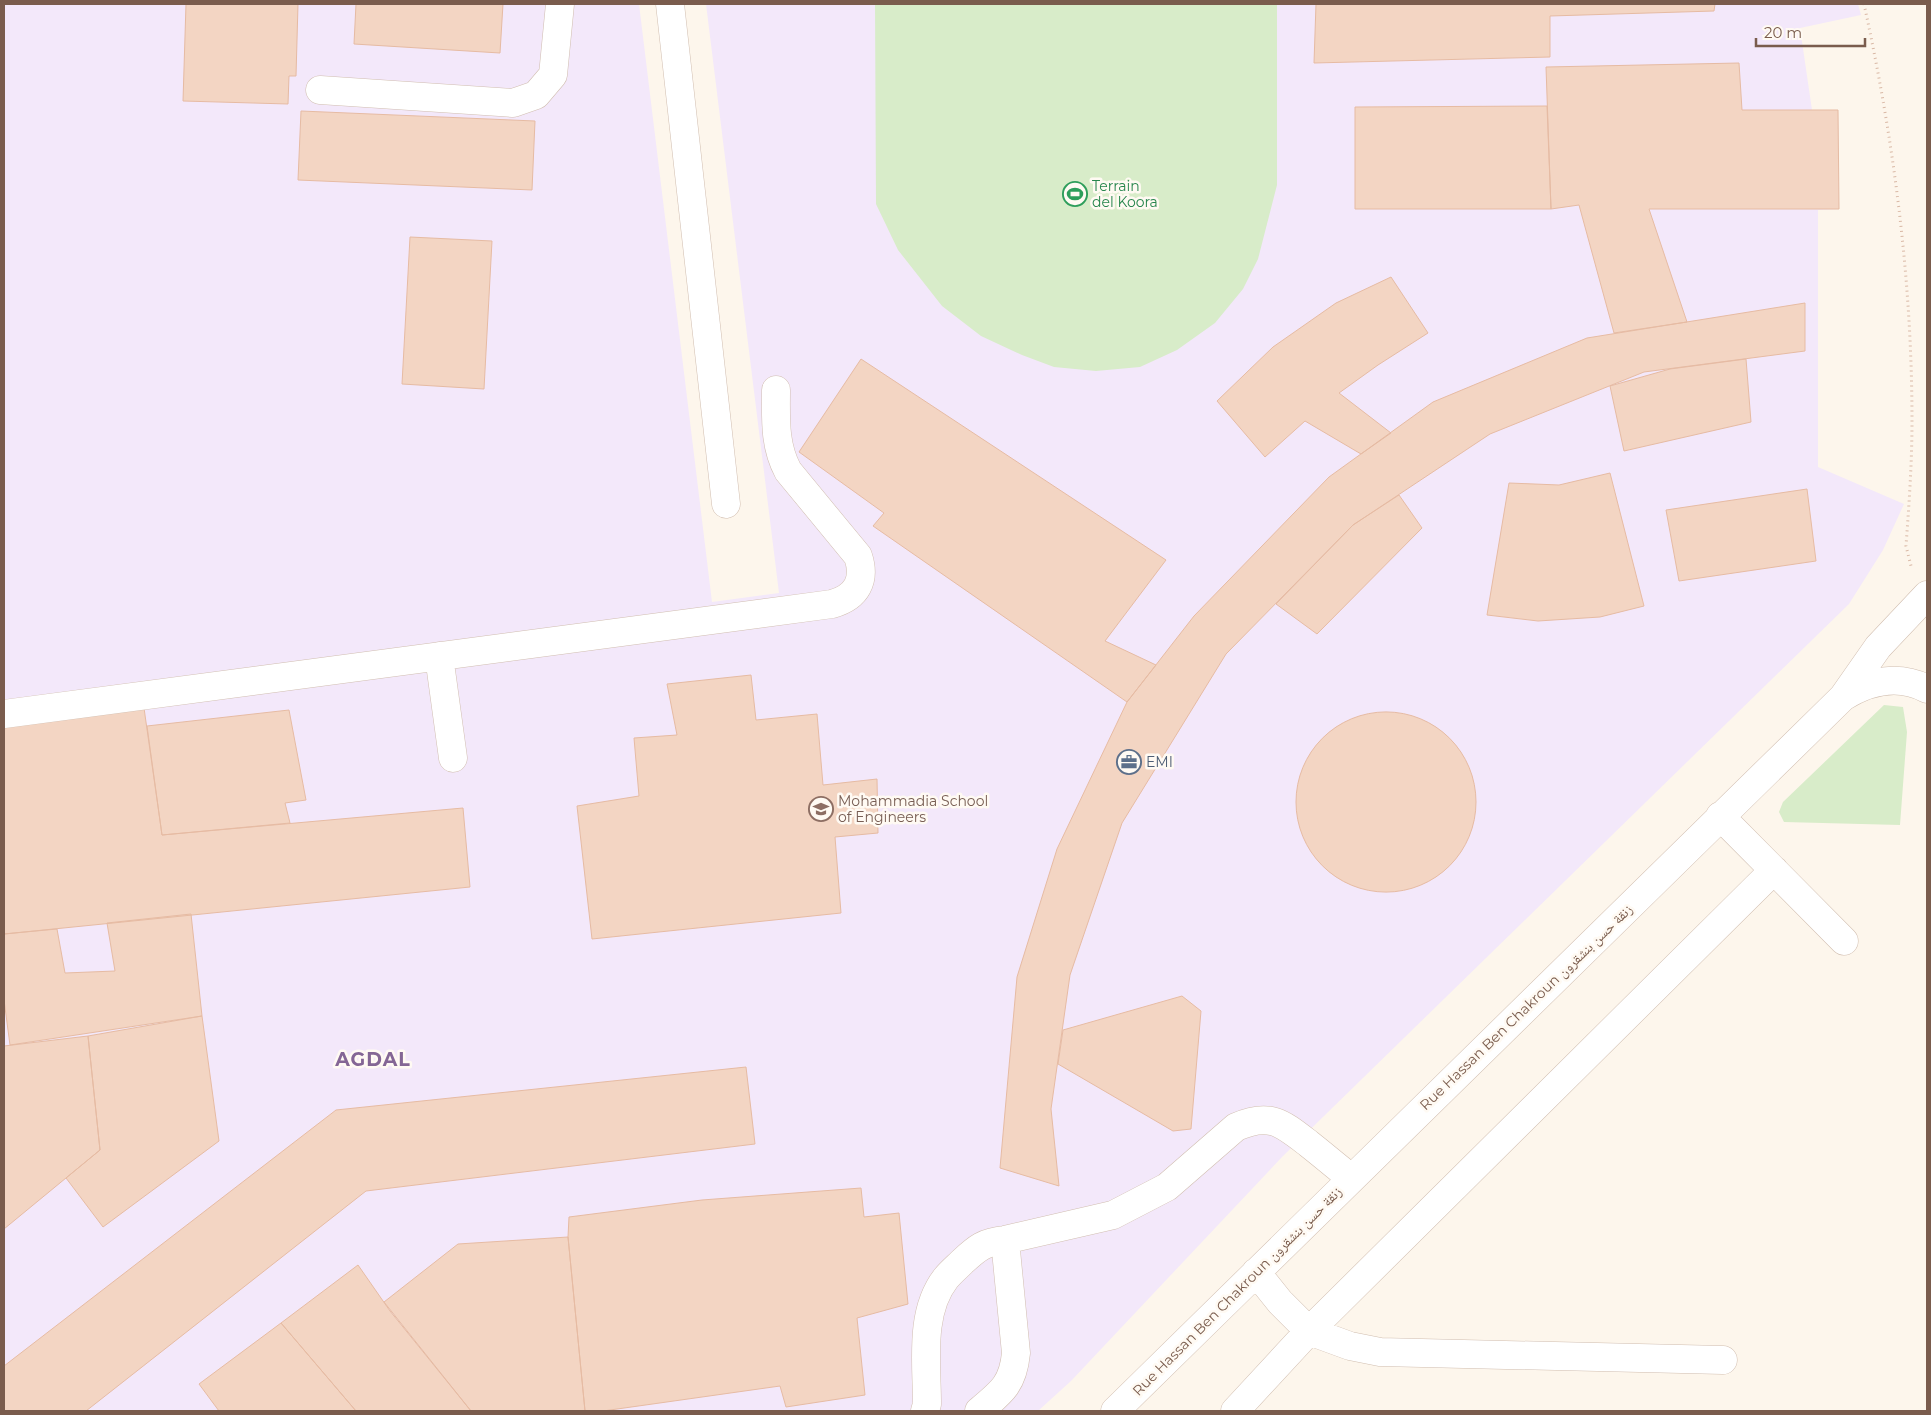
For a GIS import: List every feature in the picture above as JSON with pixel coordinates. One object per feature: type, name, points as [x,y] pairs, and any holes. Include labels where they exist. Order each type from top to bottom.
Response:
[{"type":"street","points":[[320,90],[513,103],[536,95],[553,75],[560,4]]},
{"type":"street","points":[[670,4],[726,504]]},
{"type":"street","points":[[4,714],[832,604],[843,600],[852,594],[858,585],[861,576],[861,566],[858,556],[788,471],[782,459],[776,434],[776,390]]},
{"type":"street","name":"Rue Hassan Ben Chakroun زنقة حسن بنشقرون","points":[[1115,1411],[1843,697],[1878,647],[1924,599]]},
{"type":"street","points":[[439,656],[453,758]]},
{"type":"street","points":[[1843,697],[1857,688],[1873,682],[1890,680],[1907,682],[1927,689]]},
{"type":"street","points":[[1720,816],[1844,941]]},
{"type":"street","points":[[1235,1411],[1309,1331],[1774,870]]},
{"type":"street","points":[[925,1411],[927,1404],[928,1331],[932,1303],[946,1278],[977,1248],[990,1241],[1005,1240],[1113,1215],[1167,1187],[1236,1127],[1249,1121],[1274,1121],[1288,1127],[1351,1178]]},
{"type":"street","points":[[979,1411],[1000,1394],[1014,1371],[1016,1352],[1005,1240]]},
{"type":"street","points":[[1256,1272],[1270,1291],[1309,1331],[1350,1346],[1380,1352],[1723,1360]]},
{"type":"path","points":[[1864,4],[1873,46],[1901,214],[1907,290],[1912,421],[1906,546],[1924,599]]},
{"type":"shaded area","name":"Mohammadia School of Engineers","points":[[4,4],[639,4],[712,602],[779,593],[706,4],[1858,4],[1861,15],[1800,28],[1812,110],[1838,110],[1839,209],[1818,210],[1818,467],[1904,504],[1883,550],[1849,604],[1283,1156],[1071,1381],[1038,1411],[4,1411]]},
{"type":"green space","name":"Terrain del Koora","points":[[875,4],[1277,4],[1277,185],[1258,259],[1243,289],[1215,323],[1177,350],[1140,367],[1096,371],[1054,367],[1022,355],[981,336],[942,306],[898,250],[876,204]]},
{"type":"green space","points":[[1884,705],[1903,707],[1907,732],[1900,825],[1784,822],[1779,812],[1783,802]]},
{"type":"building","points":[[186,4],[298,4],[296,76],[289,76],[288,104],[183,101]]},
{"type":"building","points":[[356,4],[503,4],[500,53],[354,44]]},
{"type":"building","points":[[1316,4],[1715,4],[1714,11],[1550,16],[1550,57],[1314,63]]},
{"type":"building","points":[[1739,63],[1742,110],[1838,110],[1839,209],[1649,209],[1687,322],[1614,333],[1579,205],[1551,209],[1546,67]]},
{"type":"building","points":[[1547,106],[1551,209],[1355,209],[1355,107]]},
{"type":"building","points":[[301,111],[535,121],[532,190],[298,180]]},
{"type":"building","points":[[410,237],[492,241],[484,389],[402,384]]},
{"type":"building","points":[[1391,277],[1428,333],[1339,393],[1391,433],[1361,454],[1305,421],[1265,457],[1217,401],[1273,347],[1336,303]]},
{"type":"building","name":"EMI","points":[[1805,303],[1805,351],[1644,372],[1490,434],[1353,525],[1226,654],[1122,823],[1070,975],[1051,1109],[1059,1186],[1000,1168],[1017,977],[1057,849],[1127,702],[1194,616],[1329,477],[1433,402],[1587,338]]},
{"type":"building","points":[[861,359],[1166,560],[1105,641],[1156,665],[1127,702],[873,526],[884,513],[799,452]]},
{"type":"building","points":[[1746,359],[1751,422],[1624,451],[1610,386],[1670,369]]},
{"type":"building","points":[[1610,473],[1644,606],[1600,617],[1538,621],[1487,615],[1509,483],[1559,485]]},
{"type":"building","points":[[1807,489],[1816,561],[1679,581],[1666,510]]},
{"type":"building","points":[[1399,495],[1422,528],[1317,634],[1276,604],[1353,525]]},
{"type":"building","points":[[751,675],[756,720],[817,714],[823,785],[877,779],[878,833],[835,837],[841,913],[592,939],[577,806],[639,796],[634,738],[677,735],[667,684]]},
{"type":"building","points":[[144,708],[162,835],[463,808],[470,887],[4,934],[4,727]]},
{"type":"building","points":[[289,710],[306,800],[285,803],[290,823],[162,835],[147,726]]},
{"type":"building","points":[[1386,712],[1420,719],[1443,733],[1455,745],[1465,760],[1472,776],[1476,802],[1469,836],[1455,859],[1443,871],[1428,881],[1412,888],[1386,892],[1352,885],[1329,871],[1317,859],[1307,844],[1300,828],[1296,802],[1303,768],[1317,745],[1329,733],[1344,723],[1360,716]]},
{"type":"building","points":[[191,914],[202,1016],[10,1045],[4,1000],[4,934],[57,929],[65,973],[115,971],[107,923]]},
{"type":"building","points":[[1182,996],[1201,1011],[1191,1129],[1173,1131],[1058,1064],[1063,1030]]},
{"type":"building","points":[[202,1016],[219,1141],[103,1227],[66,1178],[100,1150],[88,1036]]},
{"type":"building","points":[[88,1036],[100,1150],[4,1229],[4,1046]]},
{"type":"building","points":[[746,1067],[755,1144],[366,1191],[86,1411],[4,1411],[4,1366],[336,1110]]},
{"type":"building","points":[[861,1188],[864,1217],[899,1213],[908,1304],[857,1318],[865,1395],[786,1407],[780,1386],[603,1411],[585,1411],[568,1237],[569,1217],[702,1200]]},
{"type":"building","points":[[568,1237],[585,1411],[471,1411],[384,1302],[458,1244]]},
{"type":"building","points":[[358,1265],[390,1311],[471,1411],[356,1411],[281,1323]]},
{"type":"building","points":[[281,1323],[356,1411],[219,1411],[199,1384]]},
{"type":"place","name":"Terrain del Koora","points":[[1075,194]]},
{"type":"place","name":"EMI","points":[[1129,762]]},
{"type":"place","name":"Mohammadia School of Engineers","points":[[821,809]]},
{"type":"district","name":"AGDAL","points":[[373,1059]]}]
